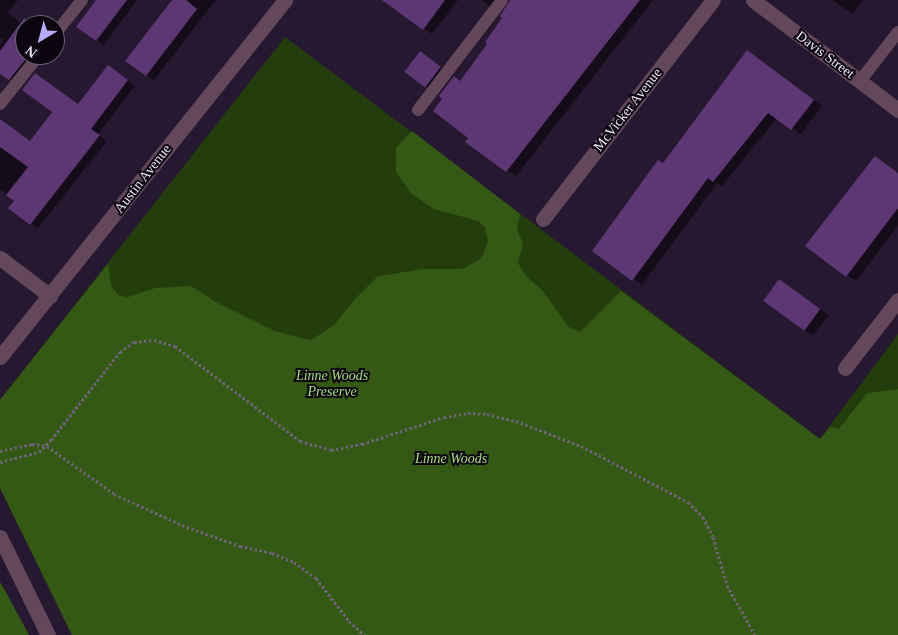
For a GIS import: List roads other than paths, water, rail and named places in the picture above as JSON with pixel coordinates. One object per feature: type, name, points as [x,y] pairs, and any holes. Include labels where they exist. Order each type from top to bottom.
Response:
[{"type":"street","name":"Austin Avenue","points":[[0,357],[285,0]]},
{"type":"street","name":"McVicker Avenue","points":[[543,219],[713,0]]},
{"type":"street","name":"Davis Street","points":[[753,0],[898,110]]},
{"type":"street","points":[[0,258],[50,296]]},
{"type":"street","points":[[845,368],[898,300]]},
{"type":"street","points":[[0,537],[48,635]]},
{"type":"lane","points":[[65,21],[82,0]]},
{"type":"lane","points":[[418,110],[502,0]]},
{"type":"lane","points":[[860,81],[898,32]]},
{"type":"lane","points":[[0,104],[31,65]]},
{"type":"park label","name":"Linne Woods Preserve","points":[[332,384]]},
{"type":"park label","name":"Linne Woods","points":[[451,459]]}]
